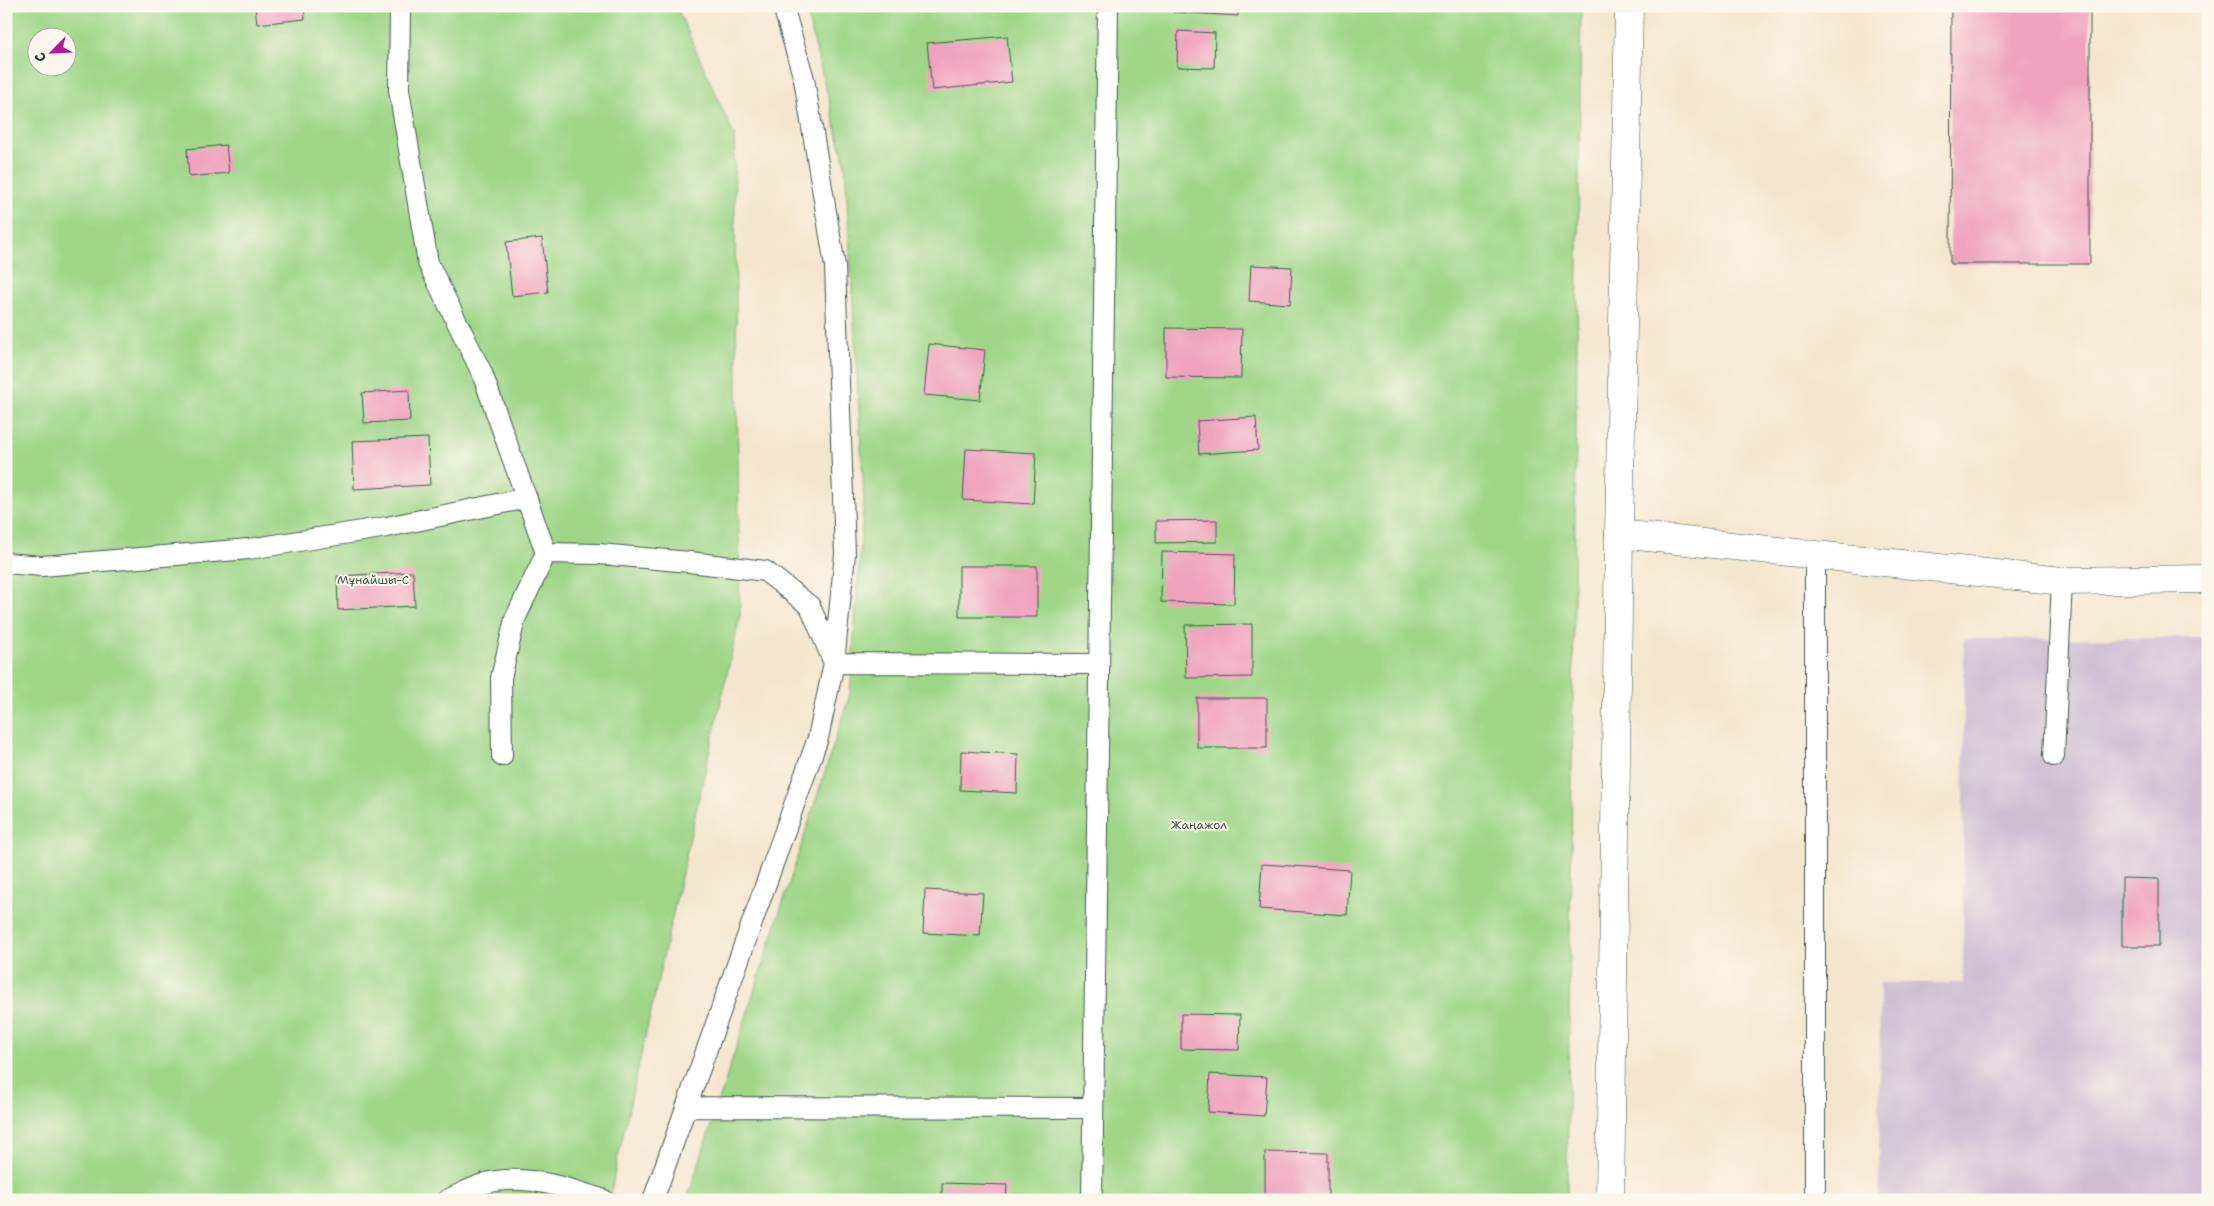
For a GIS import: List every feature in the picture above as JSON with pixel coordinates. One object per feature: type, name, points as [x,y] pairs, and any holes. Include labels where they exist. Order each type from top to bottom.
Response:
[{"type":"street","points":[[1610,1200],[1619,534],[1629,6]]},
{"type":"street","points":[[1619,534],[2062,581],[2208,579]]},
{"type":"lane","points":[[400,6],[399,90],[428,263],[482,373],[546,553],[515,619],[501,678],[502,756]]},
{"type":"lane","points":[[653,1200],[818,738],[834,662],[845,554],[835,266],[804,79],[783,6]]},
{"type":"lane","points":[[1092,1200],[1108,6]]},
{"type":"lane","points":[[6,563],[42,566],[249,549],[387,527],[527,498]]},
{"type":"lane","points":[[546,553],[608,554],[766,571],[810,606],[834,662]]},
{"type":"lane","points":[[1815,554],[1815,1200]]},
{"type":"lane","points":[[2054,756],[2062,581]]},
{"type":"lane","points":[[834,662],[1098,664]]},
{"type":"lane","points":[[686,1107],[1093,1108]]},
{"type":"lane","points":[[447,1200],[487,1183],[526,1180],[576,1190],[604,1200]]},
{"type":"shaded area","points":[[2208,638],[2208,1200],[1879,1200],[1880,983],[1963,983],[1964,639]]},
{"type":"green space","name":"Мұнайшы-С","points":[[6,6],[676,6],[734,135],[740,616],[616,1166],[610,1200],[6,1200]]},
{"type":"green space","name":"Жаңажол","points":[[805,6],[1581,6],[1567,1200],[687,1200],[850,694],[864,498],[845,164]]},
{"type":"building","points":[[255,6],[304,6],[305,19],[257,24]]},
{"type":"building","points":[[1173,6],[1238,6],[1238,16],[1173,12]]},
{"type":"building","points":[[1951,6],[2090,6],[2090,264],[1950,264]]},
{"type":"building","points":[[1178,31],[1215,33],[1214,68],[1177,67]]},
{"type":"building","points":[[1007,36],[1012,82],[932,90],[927,43]]},
{"type":"building","points":[[226,145],[229,173],[189,177],[187,149]]},
{"type":"building","points":[[542,238],[548,292],[512,296],[506,242]]},
{"type":"building","points":[[1251,265],[1292,267],[1290,304],[1249,301]]},
{"type":"building","points":[[1166,328],[1242,329],[1241,378],[1166,377]]},
{"type":"building","points":[[929,344],[985,350],[980,400],[924,395]]},
{"type":"building","points":[[409,390],[410,421],[364,423],[362,393]]},
{"type":"building","points":[[1256,417],[1258,450],[1199,454],[1197,421]]},
{"type":"building","points":[[428,438],[430,485],[354,489],[352,441]]},
{"type":"building","points":[[966,449],[1036,453],[1033,504],[963,500]]},
{"type":"building","points":[[1217,520],[1217,542],[1156,543],[1156,521]]},
{"type":"building","points":[[1162,552],[1235,554],[1234,604],[1161,602]]},
{"type":"building","points":[[959,566],[1037,566],[1037,617],[959,617]]},
{"type":"building","points":[[413,572],[415,606],[338,610],[337,576]]},
{"type":"building","points":[[1252,624],[1252,677],[1186,678],[1185,625]]},
{"type":"building","points":[[1197,698],[1267,698],[1267,748],[1197,748]]},
{"type":"building","points":[[961,751],[1018,754],[1017,793],[960,790]]},
{"type":"building","points":[[1262,864],[1350,870],[1347,915],[1259,909]]},
{"type":"building","points":[[2122,878],[2159,879],[2159,946],[2122,946]]},
{"type":"building","points":[[925,890],[983,893],[980,936],[923,933]]},
{"type":"building","points":[[1181,1014],[1240,1015],[1239,1050],[1181,1049]]},
{"type":"building","points":[[1210,1074],[1267,1077],[1264,1116],[1208,1112]]},
{"type":"building","points":[[1265,1152],[1328,1153],[1328,1197],[1265,1196]]},
{"type":"building","points":[[942,1183],[1007,1185],[1006,1200],[942,1200]]}]
